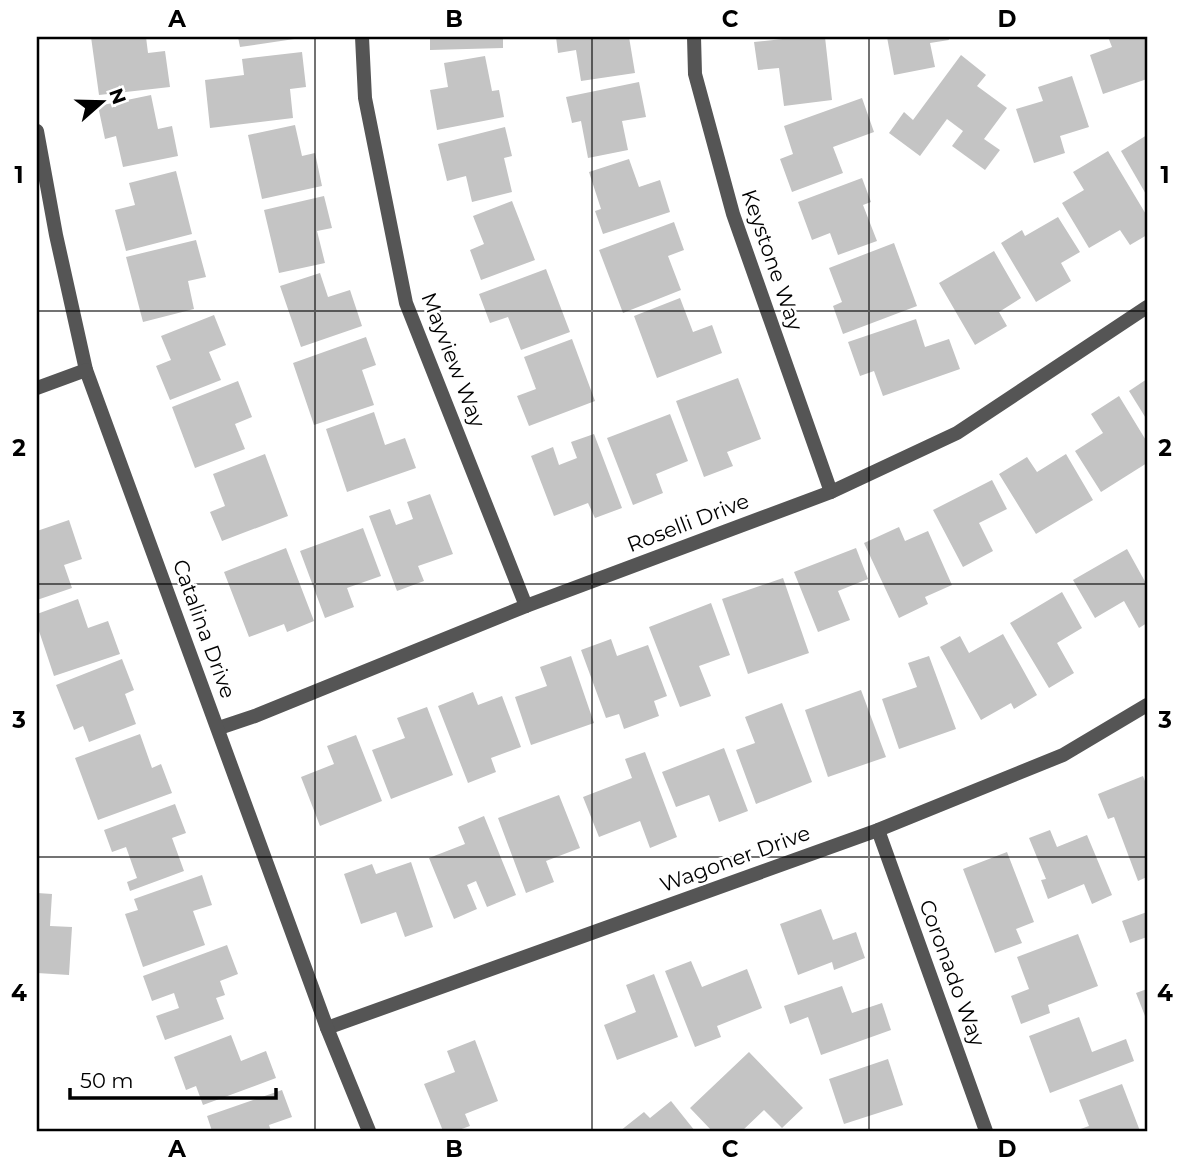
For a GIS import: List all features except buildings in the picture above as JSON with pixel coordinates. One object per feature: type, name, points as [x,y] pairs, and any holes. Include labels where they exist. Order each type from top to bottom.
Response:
[{"type":"street","name":"Mayview Way","points":[[362,37],[365,98],[406,303],[526,606]]},
{"type":"street","name":"Keystone Way","points":[[694,37],[695,74],[733,214],[831,492]]},
{"type":"street","name":"Catalina Drive","points":[[37,131],[56,235],[86,370],[327,1028],[369,1131]]},
{"type":"street","name":"Roselli Drive","points":[[219,728],[255,716],[526,606],[831,492],[957,433],[1147,307]]},
{"type":"street","points":[[37,388],[86,370]]},
{"type":"street","name":"Wagoner Drive","points":[[327,1028],[878,830],[1063,755],[1147,705]]},
{"type":"street","name":"Coronado Way","points":[[878,830],[986,1131]]}]
